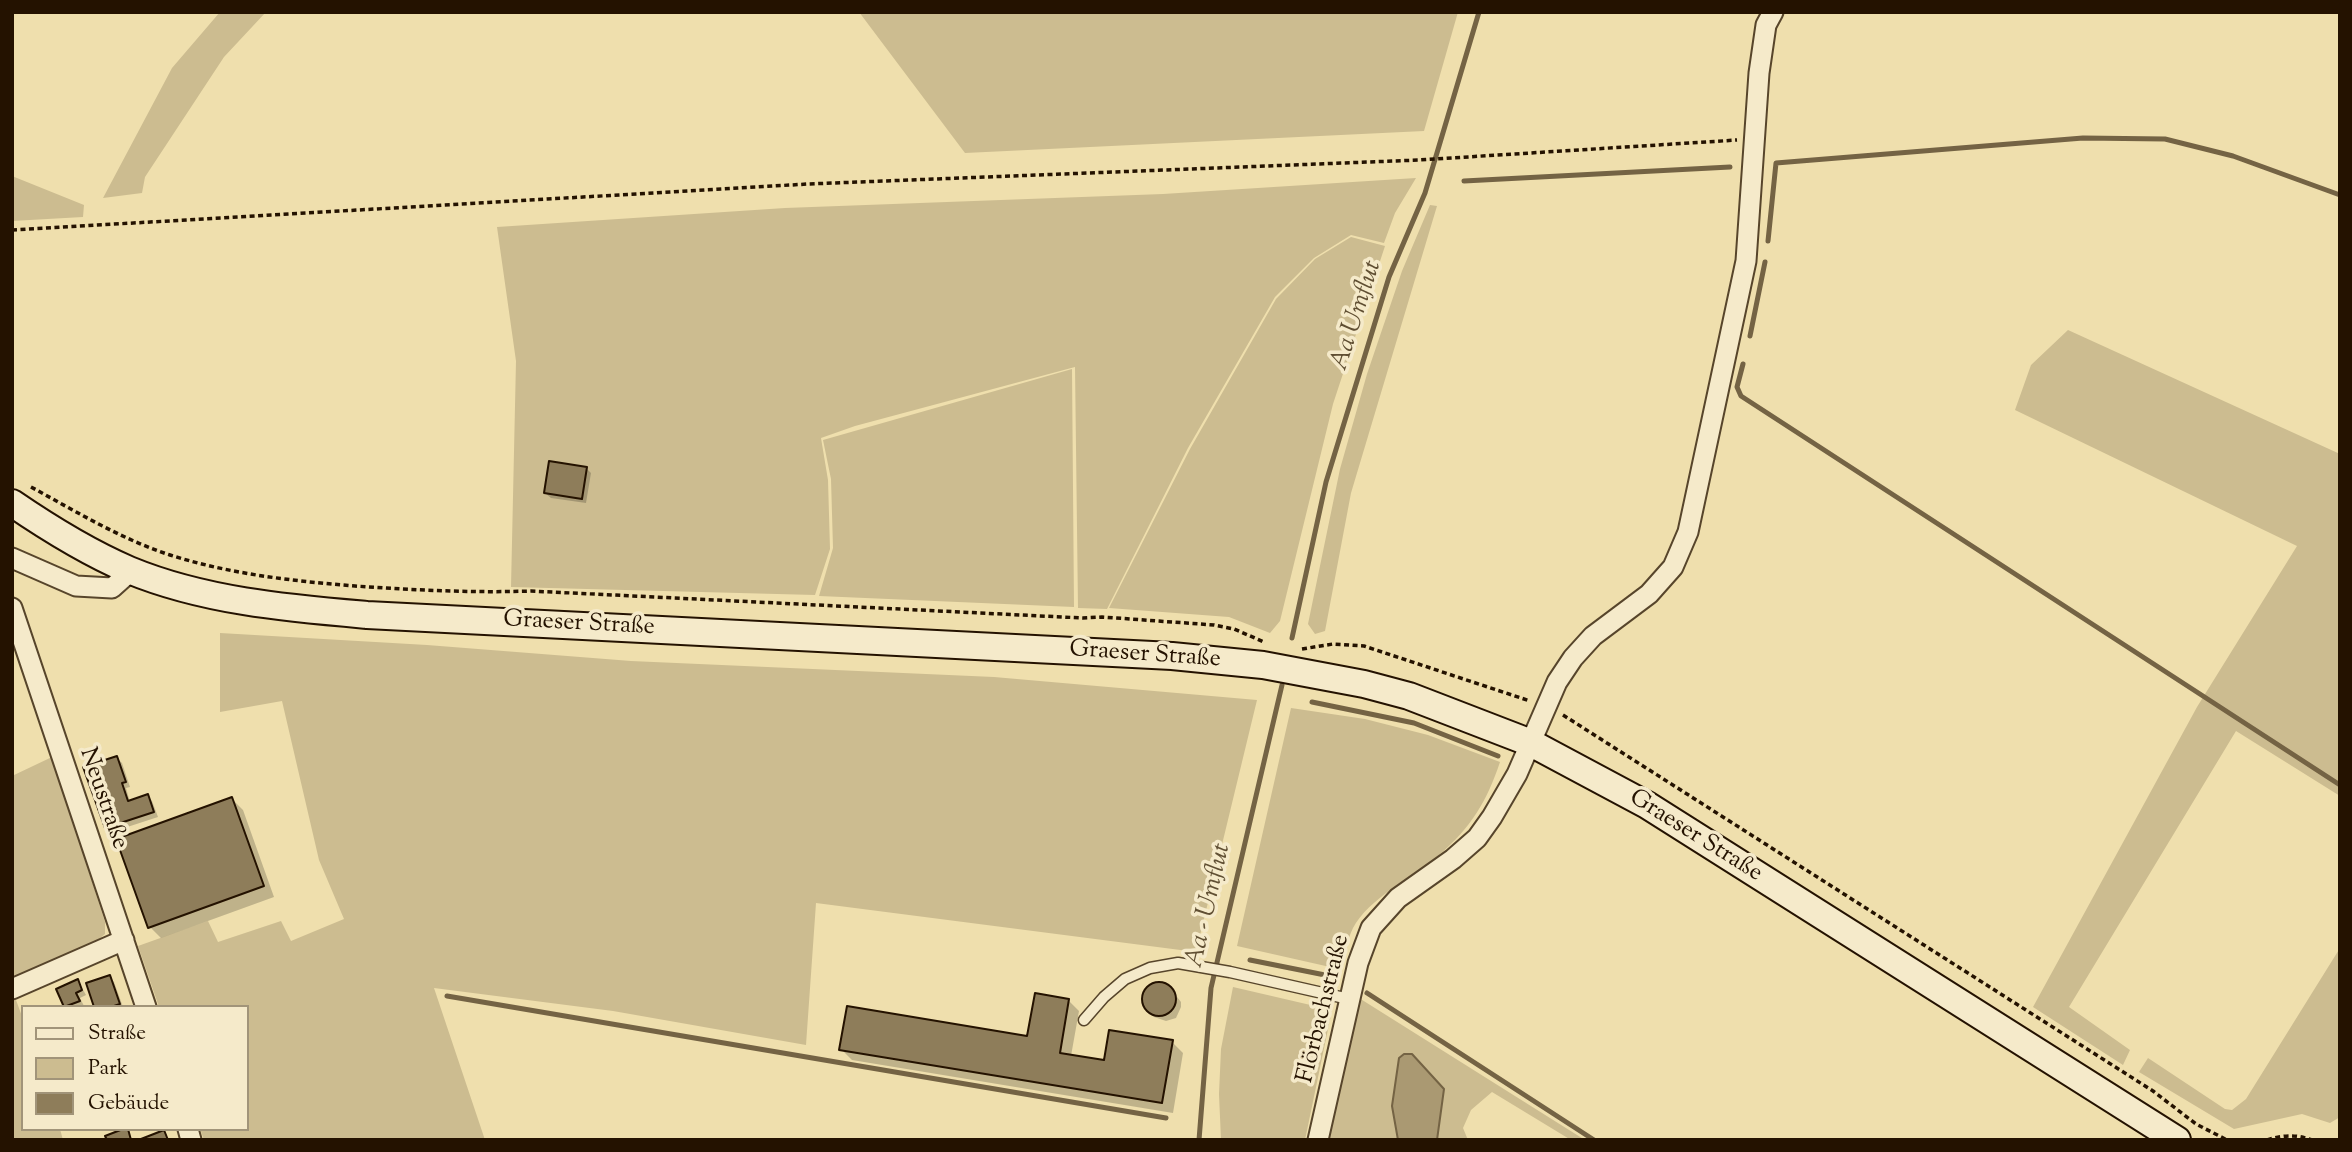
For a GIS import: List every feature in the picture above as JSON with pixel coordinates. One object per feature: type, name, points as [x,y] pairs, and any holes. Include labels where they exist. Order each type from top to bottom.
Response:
[{"type":"main road","name":"Graeser Straße","points":[[21,495],[57,534],[131,570],[176,586],[274,606],[367,615],[1081,651],[1263,665],[1333,676],[1409,696],[1531,743],[1647,805],[2177,1140]]},
{"type":"street","name":"Flörbachstraße","points":[[1318,1140],[1358,963],[1371,928],[1398,898],[1453,859],[1477,838],[1492,817],[1531,743],[1557,681],[1593,636],[1649,594],[1673,567],[1688,532],[1746,261],[1759,73],[1766,25],[1773,12]]},
{"type":"street","points":[[12,558],[76,586],[112,588],[131,570]]},
{"type":"street","name":"Neustraße","points":[[12,608],[145,1005]]},
{"type":"street","points":[[12,989],[124,940]]},
{"type":"lane","points":[[1084,1020],[1104,997],[1125,979],[1150,968],[1178,963],[1349,999]]},
{"type":"path","points":[[12,230],[808,184],[1419,160],[1754,139]]},
{"type":"path","points":[[21,495],[84,517],[169,555],[253,576],[356,586],[477,593],[531,591],[1069,618],[1102,617],[1214,625],[1234,629],[1272,645]]},
{"type":"path","points":[[1292,648],[1333,644],[1364,646],[1560,713],[2141,1084],[2196,1124],[2227,1140]]},
{"type":"path","points":[[2267,1140],[2279,1136],[2297,1136],[2312,1140]]},
{"type":"green space","points":[[220,12],[266,12],[224,57],[145,177],[142,193],[103,198],[172,68]]},
{"type":"green space","points":[[859,12],[1458,12],[1424,131],[965,153]]},
{"type":"green space","points":[[12,176],[84,205],[83,217],[12,221]]},
{"type":"green space","points":[[1416,178],[1395,213],[1384,243],[1351,235],[1314,258],[1275,297],[1188,448],[1107,609],[1078,608],[1075,367],[855,426],[821,438],[828,480],[830,549],[815,595],[511,587],[516,361],[497,227],[785,208],[1163,194]]},
{"type":"green space","points":[[1430,205],[1437,206],[1351,493],[1325,631],[1315,634],[1308,624],[1340,469],[1367,374],[1402,271]]},
{"type":"green space","points":[[1351,237],[1385,246],[1333,404],[1280,621],[1270,633],[1229,617],[1109,608],[1190,449],[1276,299],[1315,259]]},
{"type":"green space","points":[[2068,330],[2340,454],[2340,796],[2236,731],[2069,1007],[2130,1050],[2123,1065],[2033,1007],[2197,707],[2297,546],[2015,410],[2031,365]]},
{"type":"green space","points":[[1072,369],[1074,607],[819,596],[833,548],[831,479],[823,440]]},
{"type":"green space","points":[[220,633],[631,661],[994,677],[1257,700],[1196,952],[816,903],[806,1045],[613,1011],[434,988],[485,1140],[204,1140],[201,1131],[248,1131],[248,1005],[158,1005],[138,946],[208,921],[218,942],[281,921],[291,941],[344,919],[319,860],[282,701],[220,712]]},
{"type":"green space","points":[[1291,708],[1365,719],[1428,735],[1500,762],[1477,813],[1460,835],[1439,855],[1380,898],[1360,917],[1353,928],[1339,969],[1237,946]]},
{"type":"green space","points":[[52,757],[105,922],[105,934],[94,943],[12,980],[12,776]]},
{"type":"green space","points":[[2340,948],[2340,1117],[2330,1123],[2302,1114],[2234,1129],[2139,1072],[2148,1058],[2225,1109],[2232,1110],[2246,1099]]},
{"type":"green space","points":[[1233,987],[1332,1010],[1305,1140],[1221,1140],[1221,1049]]},
{"type":"green space","points":[[1359,998],[1585,1140],[1571,1140],[1492,1092],[1471,1110],[1463,1128],[1468,1140],[1327,1140]]},
{"type":"green space","points":[[16,1000],[21,1014],[21,1131],[61,1131],[63,1140],[12,1140],[12,1001]]},
{"type":"shaded area","points":[[1404,1054],[1412,1054],[1444,1089],[1437,1140],[1398,1140],[1392,1106],[1399,1058]]},
{"type":"building","points":[[549,461],[587,467],[582,499],[544,493]]},
{"type":"building","points":[[117,756],[126,782],[122,783],[128,801],[148,794],[154,812],[105,828],[83,767]]},
{"type":"building","points":[[232,797],[264,886],[148,928],[116,839]]},
{"type":"building","points":[[110,975],[120,1004],[93,1005],[86,983]]},
{"type":"building","points":[[78,979],[82,990],[76,993],[80,1001],[63,1005],[56,989]]},
{"type":"building","points":[[1159,982],[1171,987],[1176,999],[1171,1011],[1159,1016],[1147,1011],[1142,999],[1147,987]]},
{"type":"building","points":[[1035,993],[1069,999],[1060,1053],[1104,1060],[1109,1030],[1173,1040],[1162,1103],[839,1050],[847,1006],[1027,1036]]},
{"type":"building","points":[[118,1131],[129,1131],[131,1140],[107,1140],[105,1136]]},
{"type":"building","points":[[164,1131],[168,1140],[141,1140]]},
{"type":"waterway","name":"Aa Umflut","points":[[1292,638],[1326,482],[1389,277],[1425,193],[1479,12]]},
{"type":"waterway","points":[[1768,241],[1776,163],[2083,138],[2165,139],[2233,156],[2340,195]]},
{"type":"waterway","points":[[1464,181],[1730,167]]},
{"type":"waterway","points":[[1750,336],[1765,262]]},
{"type":"waterway","points":[[1743,364],[1737,387],[1741,396],[2340,785]]},
{"type":"waterway","name":"Aa - Umflut","points":[[1199,1140],[1211,988],[1282,685]]},
{"type":"waterway","points":[[1312,702],[1414,723],[1498,756]]},
{"type":"waterway","points":[[1250,960],[1330,976]]},
{"type":"waterway","points":[[1367,993],[1594,1140]]},
{"type":"waterway","points":[[447,996],[1166,1118]]}]
